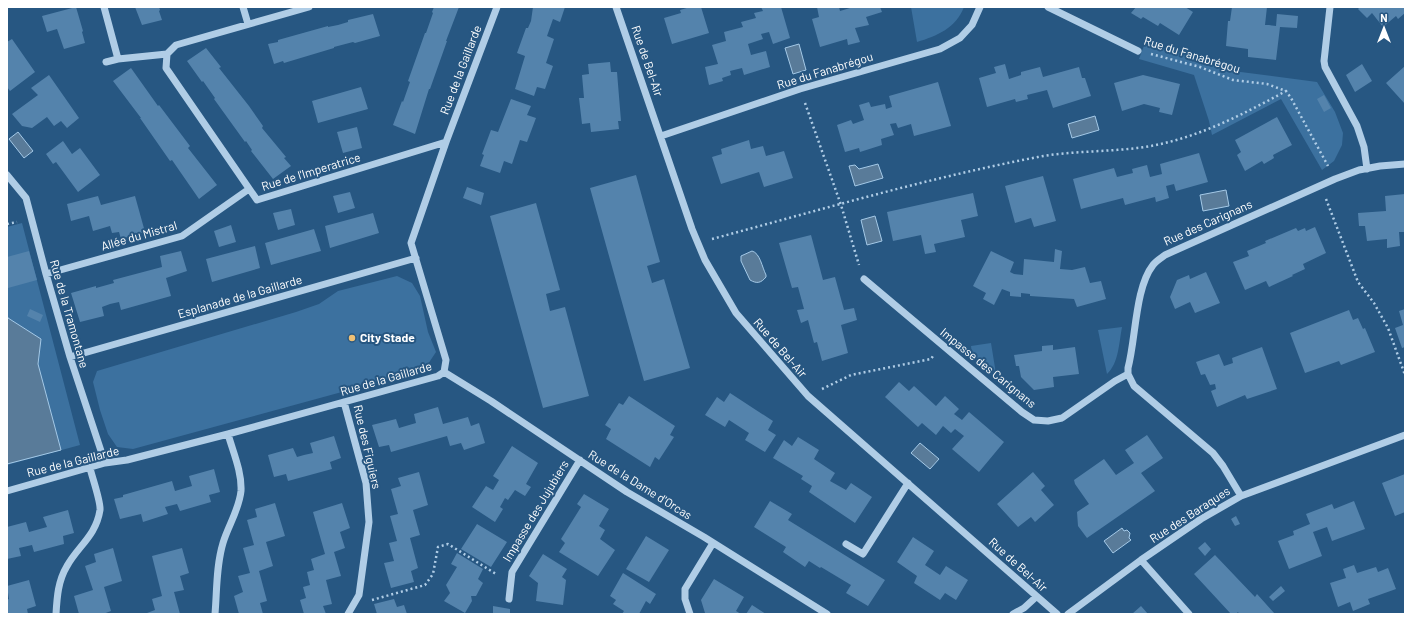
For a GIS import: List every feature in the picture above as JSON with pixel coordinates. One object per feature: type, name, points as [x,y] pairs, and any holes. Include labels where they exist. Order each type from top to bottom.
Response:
[{"type":"street","points":[[104,7],[118,59]]},
{"type":"street","points":[[243,7],[248,24]]},
{"type":"street","points":[[106,62],[118,59],[167,54],[176,45],[309,7]]},
{"type":"street","name":"Rue de la Gaillarde","points":[[7,491],[105,463],[127,460],[228,434],[438,376],[444,372],[446,360],[411,243],[446,142],[497,7]]},
{"type":"street","name":"Rue de Bel-Air","points":[[616,7],[698,243],[705,260],[736,313],[808,396],[1056,614]]},
{"type":"street","name":"Rue du Fanabrégou","points":[[661,136],[800,90],[940,49],[960,38],[964,34],[972,25],[980,7]]},
{"type":"street","name":"Rue du Fanabrégou","points":[[1048,7],[1138,51]]},
{"type":"street","points":[[1330,7],[1324,61],[1325,67],[1357,126],[1364,147],[1367,169]]},
{"type":"street","name":"Rue de l'Imperatrice","points":[[167,54],[166,68],[257,200],[446,142]]},
{"type":"street","name":"Rue des Carignans","points":[[1128,374],[1141,289],[1146,276],[1154,264],[1165,255],[1181,246],[1335,179],[1359,170],[1405,164]]},
{"type":"street","name":"Rue de la Tramontane","points":[[7,175],[26,198],[70,357],[105,463]]},
{"type":"street","name":"Allée du Mistral","points":[[46,274],[182,236],[249,189]]},
{"type":"street","name":"Esplanade de la Gaillarde","points":[[70,357],[416,258]]},
{"type":"street","name":"Impasse des Carignans","points":[[864,279],[1022,412],[1034,420],[1048,421],[1062,418],[1114,381],[1128,374]]},
{"type":"street","name":"Rue de la Dame d'Orcas","points":[[444,372],[627,492],[713,543],[827,614]]},
{"type":"street","points":[[1128,374],[1134,386],[1213,453],[1223,466],[1241,496]]},
{"type":"street","name":"Rue des Figuiers","points":[[344,402],[366,483],[369,522],[359,595],[348,614]]},
{"type":"street","points":[[215,614],[219,562],[222,545],[238,505],[241,491],[240,478],[228,434]]},
{"type":"street","name":"Rue des Baraques","points":[[1068,614],[1141,560],[1201,519],[1241,496],[1405,435]]},
{"type":"street","name":"Impasse des Jujubiers","points":[[509,598],[512,572],[580,460]]},
{"type":"street","points":[[56,614],[57,595],[67,565],[91,534],[100,509],[90,468]]},
{"type":"street","points":[[846,544],[863,554],[908,483]]},
{"type":"street","points":[[690,614],[685,589],[713,543]]},
{"type":"street","points":[[1141,560],[1189,614]]},
{"type":"street","points":[[1013,614],[1024,608],[1036,597]]},
{"type":"path","name":"Rue du Fanabrégou","points":[[1138,51],[1200,67],[1233,80],[1267,84],[1286,91]]},
{"type":"path","points":[[800,90],[841,205],[864,279]]},
{"type":"path","points":[[698,243],[919,183],[1040,156],[1138,148],[1172,141],[1211,128],[1286,91],[1292,98],[1335,179]]},
{"type":"path","points":[[1321,185],[1358,282],[1374,304],[1388,328],[1405,375]]},
{"type":"path","points":[[808,396],[851,375],[931,359],[943,346]]},
{"type":"path","points":[[356,601],[366,602],[425,585],[433,574],[438,547],[448,544],[501,576],[512,572]]},
{"type":"shaded area","points":[[911,7],[964,7],[961,14],[951,26],[939,34],[917,42]]},
{"type":"shaded area","points":[[1145,43],[1207,59],[1233,71],[1317,82],[1335,112],[1343,133],[1342,145],[1334,161],[1322,170],[1281,99],[1212,135],[1194,75],[1139,59]]},
{"type":"shaded area","points":[[799,44],[806,70],[793,74],[785,48]]},
{"type":"shaded area","points":[[1095,116],[1099,130],[1072,138],[1068,124]]},
{"type":"shaded area","points":[[18,132],[33,151],[24,158],[9,139]]},
{"type":"shaded area","points":[[878,164],[883,178],[855,186],[849,166],[855,165],[859,169]]},
{"type":"shaded area","points":[[1226,190],[1229,206],[1203,211],[1200,195]]},
{"type":"shaded area","points":[[875,216],[882,241],[867,245],[861,220]]},
{"type":"shaded area","points":[[22,223],[80,445],[7,465],[7,227]]},
{"type":"shaded area","points":[[752,251],[759,257],[766,275],[761,282],[750,280],[741,261],[741,256]]},
{"type":"shaded area","points":[[397,276],[412,283],[420,296],[428,332],[436,352],[426,367],[415,372],[133,449],[117,447],[108,434],[93,382],[97,371],[296,312],[319,304],[338,291]]},
{"type":"shaded area","points":[[7,316],[41,339],[38,364],[61,450],[7,464]]},
{"type":"shaded area","points":[[1122,327],[1116,358],[1107,374],[1098,330]]},
{"type":"shaded area","points":[[991,343],[997,380],[977,361],[971,346]]},
{"type":"shaded area","points":[[920,443],[939,459],[930,469],[911,453]]},
{"type":"shaded area","points":[[1122,528],[1124,531],[1127,530],[1130,533],[1129,538],[1131,540],[1113,553],[1104,541]]},
{"type":"building","points":[[76,7],[85,43],[64,49],[57,29],[47,32],[42,16]]},
{"type":"building","points":[[135,7],[159,7],[162,20],[142,25]]},
{"type":"building","points":[[434,7],[459,7],[429,89],[415,134],[393,125],[410,82],[408,81]]},
{"type":"building","points":[[533,7],[565,7],[560,22],[553,19],[547,36],[554,39],[546,63],[553,66],[545,89],[537,87],[534,96],[515,89],[525,56],[517,53],[526,28],[528,28],[531,21]]},
{"type":"building","points":[[690,7],[701,7],[709,33],[672,44],[664,18],[681,13],[680,10]]},
{"type":"building","points":[[761,7],[781,7],[790,38],[773,44],[769,32],[761,34],[763,39],[748,44],[751,55],[766,51],[770,67],[744,75],[742,68],[730,71],[731,75],[722,78],[723,81],[709,85],[705,67],[718,64],[712,45],[726,41],[724,32],[743,27],[741,22],[756,18],[754,13],[763,11]]},
{"type":"building","points":[[817,7],[839,7],[840,11],[850,7],[880,7],[882,12],[866,17],[869,25],[855,28],[860,42],[848,45],[847,39],[820,47],[812,19],[819,17]]},
{"type":"building","points":[[1136,7],[1185,7],[1193,12],[1179,35],[1160,23],[1158,26],[1143,17],[1141,19],[1131,13]]},
{"type":"building","points":[[1232,7],[1267,7],[1265,25],[1276,26],[1277,14],[1298,16],[1297,28],[1280,27],[1276,60],[1248,57],[1248,49],[1226,46],[1228,21],[1230,21]]},
{"type":"building","points":[[1360,7],[1405,7],[1405,13],[1398,19],[1396,16],[1383,27],[1372,13],[1367,18],[1358,9]]},
{"type":"building","points":[[373,14],[380,36],[334,47],[284,63],[283,61],[274,64],[268,44]]},
{"type":"building","points":[[12,39],[35,72],[10,91],[7,87],[7,42]]},
{"type":"building","points":[[206,48],[221,67],[219,68],[263,126],[262,128],[286,157],[284,158],[291,166],[273,179],[251,151],[252,150],[246,141],[245,142],[203,81],[202,82],[187,61]]},
{"type":"building","points":[[610,62],[611,72],[617,72],[621,121],[618,121],[619,129],[591,132],[590,123],[582,124],[579,98],[584,98],[582,75],[589,74],[588,64]]},
{"type":"building","points":[[1005,64],[1009,79],[1021,75],[1021,72],[1040,67],[1043,77],[1079,67],[1082,78],[1085,78],[1091,96],[1053,108],[1047,90],[1027,95],[1028,99],[1016,102],[1015,99],[987,107],[979,78],[996,73],[994,67]]},
{"type":"building","points":[[1362,64],[1372,81],[1355,92],[1346,75]]},
{"type":"building","points":[[1405,66],[1405,104],[1386,83]]},
{"type":"building","points":[[131,68],[158,106],[159,105],[190,146],[188,148],[217,185],[199,199],[113,81]]},
{"type":"building","points":[[49,75],[79,118],[67,128],[61,121],[54,126],[47,117],[32,128],[22,126],[12,114],[38,95],[31,88]]},
{"type":"building","points":[[1143,75],[1180,84],[1172,115],[1159,112],[1160,108],[1144,104],[1122,111],[1114,83]]},
{"type":"building","points":[[938,82],[951,126],[914,136],[911,124],[898,128],[896,123],[890,124],[894,135],[881,139],[882,145],[860,152],[859,148],[845,152],[837,125],[851,120],[853,124],[864,120],[859,105],[869,102],[871,107],[885,104],[886,109],[892,107],[889,96]]},
{"type":"building","points":[[361,87],[368,109],[318,123],[312,101]]},
{"type":"building","points":[[1324,95],[1331,108],[1324,112],[1317,99]]},
{"type":"building","points":[[511,99],[531,106],[527,115],[536,118],[527,142],[520,140],[512,164],[504,161],[500,173],[480,166],[484,155],[482,154],[491,130],[498,132]]},
{"type":"building","points":[[1277,117],[1292,145],[1273,155],[1274,158],[1264,164],[1262,161],[1245,171],[1237,155],[1241,152],[1235,140]]},
{"type":"building","points":[[357,127],[362,148],[343,153],[337,132]]},
{"type":"building","points":[[749,140],[751,149],[763,146],[766,156],[784,151],[793,178],[764,187],[759,172],[721,184],[712,157],[722,154],[721,149]]},
{"type":"building","points":[[63,141],[72,154],[80,148],[100,175],[78,192],[56,162],[53,164],[46,154]]},
{"type":"building","points":[[1199,153],[1208,182],[1176,191],[1174,184],[1166,186],[1169,198],[1156,202],[1155,197],[1125,205],[1123,198],[1081,209],[1073,179],[1114,168],[1117,177],[1133,173],[1132,169],[1147,165],[1150,177],[1162,174],[1160,164]]},
{"type":"building","points":[[636,175],[660,262],[647,266],[652,283],[664,279],[690,368],[644,381],[590,188]]},
{"type":"building","points":[[1043,176],[1056,221],[1034,227],[1031,218],[1015,223],[1005,186]]},
{"type":"building","points":[[467,187],[484,193],[481,205],[463,198]]},
{"type":"building","points":[[350,192],[355,208],[338,213],[333,196]]},
{"type":"building","points":[[973,193],[978,216],[961,220],[965,237],[934,244],[936,252],[925,254],[921,235],[893,241],[887,212]]},
{"type":"building","points":[[1405,194],[1405,232],[1399,232],[1400,246],[1387,248],[1387,239],[1367,241],[1365,226],[1359,226],[1358,213],[1386,211],[1385,196]]},
{"type":"building","points":[[98,196],[101,205],[135,196],[145,232],[121,239],[119,232],[112,233],[110,226],[93,231],[89,216],[71,221],[67,204]]},
{"type":"building","points":[[536,203],[560,290],[546,294],[550,311],[565,307],[589,396],[543,408],[490,216]]},
{"type":"building","points":[[291,209],[295,225],[278,230],[273,213]]},
{"type":"building","points":[[373,213],[379,233],[330,248],[325,226]]},
{"type":"building","points":[[231,225],[236,242],[219,247],[214,231]]},
{"type":"building","points":[[1315,227],[1326,253],[1303,264],[1305,269],[1269,287],[1266,281],[1245,290],[1233,262],[1249,256],[1247,251],[1266,243],[1265,241],[1296,228],[1298,231],[1305,228],[1306,231]]},
{"type":"building","points":[[314,229],[321,251],[271,265],[265,243]]},
{"type":"building","points":[[811,235],[823,280],[835,277],[844,310],[854,308],[857,320],[841,325],[848,353],[822,361],[817,342],[814,343],[808,320],[801,323],[797,310],[804,309],[798,287],[792,288],[779,243]]},
{"type":"building","points":[[255,246],[260,268],[212,282],[206,259]]},
{"type":"building","points":[[1055,249],[1062,251],[1060,269],[1072,270],[1085,267],[1090,283],[1101,281],[1106,299],[1077,307],[1074,299],[1030,296],[1030,294],[1021,293],[1021,297],[1010,296],[1010,292],[1002,289],[994,305],[983,299],[986,293],[973,286],[991,251],[1014,262],[1010,272],[1023,275],[1024,259],[1054,262]]},
{"type":"building","points":[[29,251],[37,280],[8,288],[7,257]]},
{"type":"building","points":[[181,251],[187,271],[166,278],[171,296],[121,310],[119,302],[110,304],[102,307],[104,316],[80,322],[71,293],[114,283],[113,280],[162,267],[160,256]]},
{"type":"building","points":[[1206,272],[1220,303],[1195,313],[1190,302],[1175,309],[1170,297],[1177,280],[1189,275],[1190,279]]},
{"type":"building","points":[[30,309],[43,315],[40,322],[27,316]]},
{"type":"building","points":[[1405,309],[1405,347],[1402,348],[1395,328],[1403,325],[1399,311]]},
{"type":"building","points":[[1349,310],[1353,320],[1358,318],[1363,329],[1365,328],[1375,352],[1341,365],[1339,361],[1305,373],[1290,333]]},
{"type":"building","points":[[1053,345],[1053,350],[1075,347],[1079,374],[1053,377],[1054,387],[1034,390],[1021,377],[1019,366],[1016,366],[1014,355],[1042,351],[1042,346]]},
{"type":"building","points":[[1262,347],[1277,389],[1247,399],[1245,395],[1217,407],[1211,391],[1216,389],[1215,384],[1210,385],[1205,374],[1201,375],[1196,362],[1219,354],[1224,366],[1233,363],[1232,358]]},
{"type":"building","points":[[899,382],[909,391],[914,386],[936,406],[945,396],[959,409],[954,414],[962,420],[969,412],[1004,442],[979,472],[952,449],[964,436],[955,429],[951,433],[943,426],[936,435],[922,423],[918,427],[885,397]]},
{"type":"building","points":[[730,393],[773,421],[768,430],[776,435],[765,452],[745,440],[749,433],[729,420],[725,427],[705,415],[717,397],[724,402]]},
{"type":"building","points":[[629,396],[675,426],[670,435],[674,437],[659,460],[655,457],[650,467],[606,439],[611,429],[605,425],[619,403],[623,405]]},
{"type":"building","points":[[438,407],[443,424],[468,417],[471,426],[479,423],[485,443],[464,450],[461,443],[450,446],[447,436],[391,452],[389,445],[379,447],[372,425],[396,419],[399,428],[416,423],[414,414]]},
{"type":"building","points":[[1147,435],[1163,458],[1141,473],[1155,491],[1087,538],[1078,526],[1077,512],[1089,504],[1075,484],[1074,480],[1104,459],[1116,475],[1134,463],[1125,450]]},
{"type":"building","points":[[334,436],[341,458],[330,462],[332,469],[288,481],[286,474],[274,477],[268,455],[293,448],[297,457],[313,453],[310,443]]},
{"type":"building","points":[[798,437],[819,450],[814,459],[835,473],[830,481],[846,490],[851,483],[872,497],[855,523],[809,492],[812,486],[801,479],[803,476],[773,458],[784,440],[792,446]]},
{"type":"building","points":[[512,446],[538,463],[526,484],[531,487],[525,496],[515,490],[508,500],[505,498],[500,507],[503,509],[495,522],[472,507],[486,486],[493,490],[499,480],[493,476]]},
{"type":"building","points":[[214,469],[220,492],[209,495],[211,502],[180,511],[177,504],[165,507],[168,514],[143,522],[141,514],[120,519],[114,499],[172,481],[175,491],[192,486],[189,476]]},
{"type":"building","points":[[419,472],[428,505],[413,510],[420,535],[410,538],[418,568],[411,571],[414,582],[391,588],[384,563],[394,561],[389,543],[397,541],[390,516],[398,514],[391,489],[401,486],[398,478]]},
{"type":"building","points":[[1033,472],[1045,486],[1041,490],[1054,505],[1035,522],[1031,517],[1018,527],[997,504]]},
{"type":"building","points":[[1405,474],[1405,512],[1395,516],[1382,483]]},
{"type":"building","points":[[584,494],[609,509],[599,526],[605,530],[600,539],[615,550],[598,576],[559,552],[565,543],[561,539],[581,507],[577,504]]},
{"type":"building","points":[[770,501],[792,514],[788,520],[885,580],[868,606],[846,593],[851,585],[809,561],[805,567],[783,552],[786,547],[754,527]]},
{"type":"building","points":[[1354,501],[1365,529],[1332,541],[1327,527],[1313,532],[1322,556],[1289,569],[1278,541],[1294,535],[1293,531],[1310,524],[1306,514],[1332,504],[1334,509]]},
{"type":"building","points":[[275,503],[285,536],[266,542],[273,566],[259,571],[267,601],[260,603],[263,614],[239,614],[234,596],[243,592],[238,576],[250,573],[243,548],[254,545],[247,520],[257,517],[255,509]]},
{"type":"building","points":[[342,503],[350,528],[340,532],[345,548],[334,552],[341,576],[326,580],[332,604],[323,606],[326,614],[304,614],[300,600],[306,598],[303,587],[310,585],[307,572],[314,570],[311,559],[325,554],[313,512]]},
{"type":"building","points":[[68,510],[74,533],[63,536],[64,544],[34,552],[32,545],[19,548],[21,556],[7,559],[7,527],[26,522],[29,532],[47,527],[43,517]]},
{"type":"building","points":[[1236,516],[1240,524],[1235,526],[1231,519]]},
{"type":"building","points":[[477,524],[507,542],[491,567],[461,549]]},
{"type":"building","points":[[646,536],[669,550],[649,582],[626,569]]},
{"type":"building","points":[[913,537],[934,551],[925,565],[940,575],[946,566],[968,580],[956,600],[945,593],[940,600],[914,583],[917,576],[897,562]]},
{"type":"building","points":[[1205,542],[1211,549],[1205,556],[1198,548]]},
{"type":"building","points":[[113,548],[122,581],[104,587],[111,611],[103,614],[79,614],[74,596],[93,590],[85,566],[96,562],[94,554]]},
{"type":"building","points":[[182,548],[189,573],[180,576],[184,590],[174,592],[180,614],[148,614],[147,613],[155,610],[152,599],[162,596],[152,556]]},
{"type":"building","points":[[457,553],[483,569],[478,579],[483,583],[476,596],[471,596],[472,601],[465,613],[444,601],[450,593],[446,585],[457,567],[451,564]]},
{"type":"building","points":[[543,554],[567,569],[562,577],[566,580],[563,605],[536,601],[538,583],[529,576]]},
{"type":"building","points":[[1215,555],[1255,597],[1257,594],[1275,614],[1239,614],[1238,612],[1236,614],[1231,614],[1194,574]]},
{"type":"building","points":[[1354,565],[1357,573],[1376,567],[1378,572],[1388,568],[1396,589],[1368,599],[1370,604],[1353,611],[1350,602],[1338,607],[1330,583],[1346,578],[1343,569]]},
{"type":"building","points":[[623,573],[656,594],[650,604],[646,601],[639,614],[622,614],[624,611],[613,604],[616,600],[610,596]]},
{"type":"building","points":[[714,579],[744,597],[736,611],[741,614],[705,613],[701,600]]},
{"type":"building","points":[[29,580],[36,606],[27,609],[28,614],[7,614],[7,600],[9,599],[7,586]]},
{"type":"building","points":[[1281,586],[1285,591],[1273,601],[1269,597]]},
{"type":"building","points":[[394,599],[397,607],[404,605],[407,614],[377,614],[374,604]]},
{"type":"building","points":[[752,605],[766,614],[746,614]]},
{"type":"building","points":[[493,606],[510,609],[510,614],[493,614]]},
{"type":"building","points":[[1141,606],[1148,614],[1132,614]]},
{"type":"place","name":"City Stade","points":[[352,338]]}]
